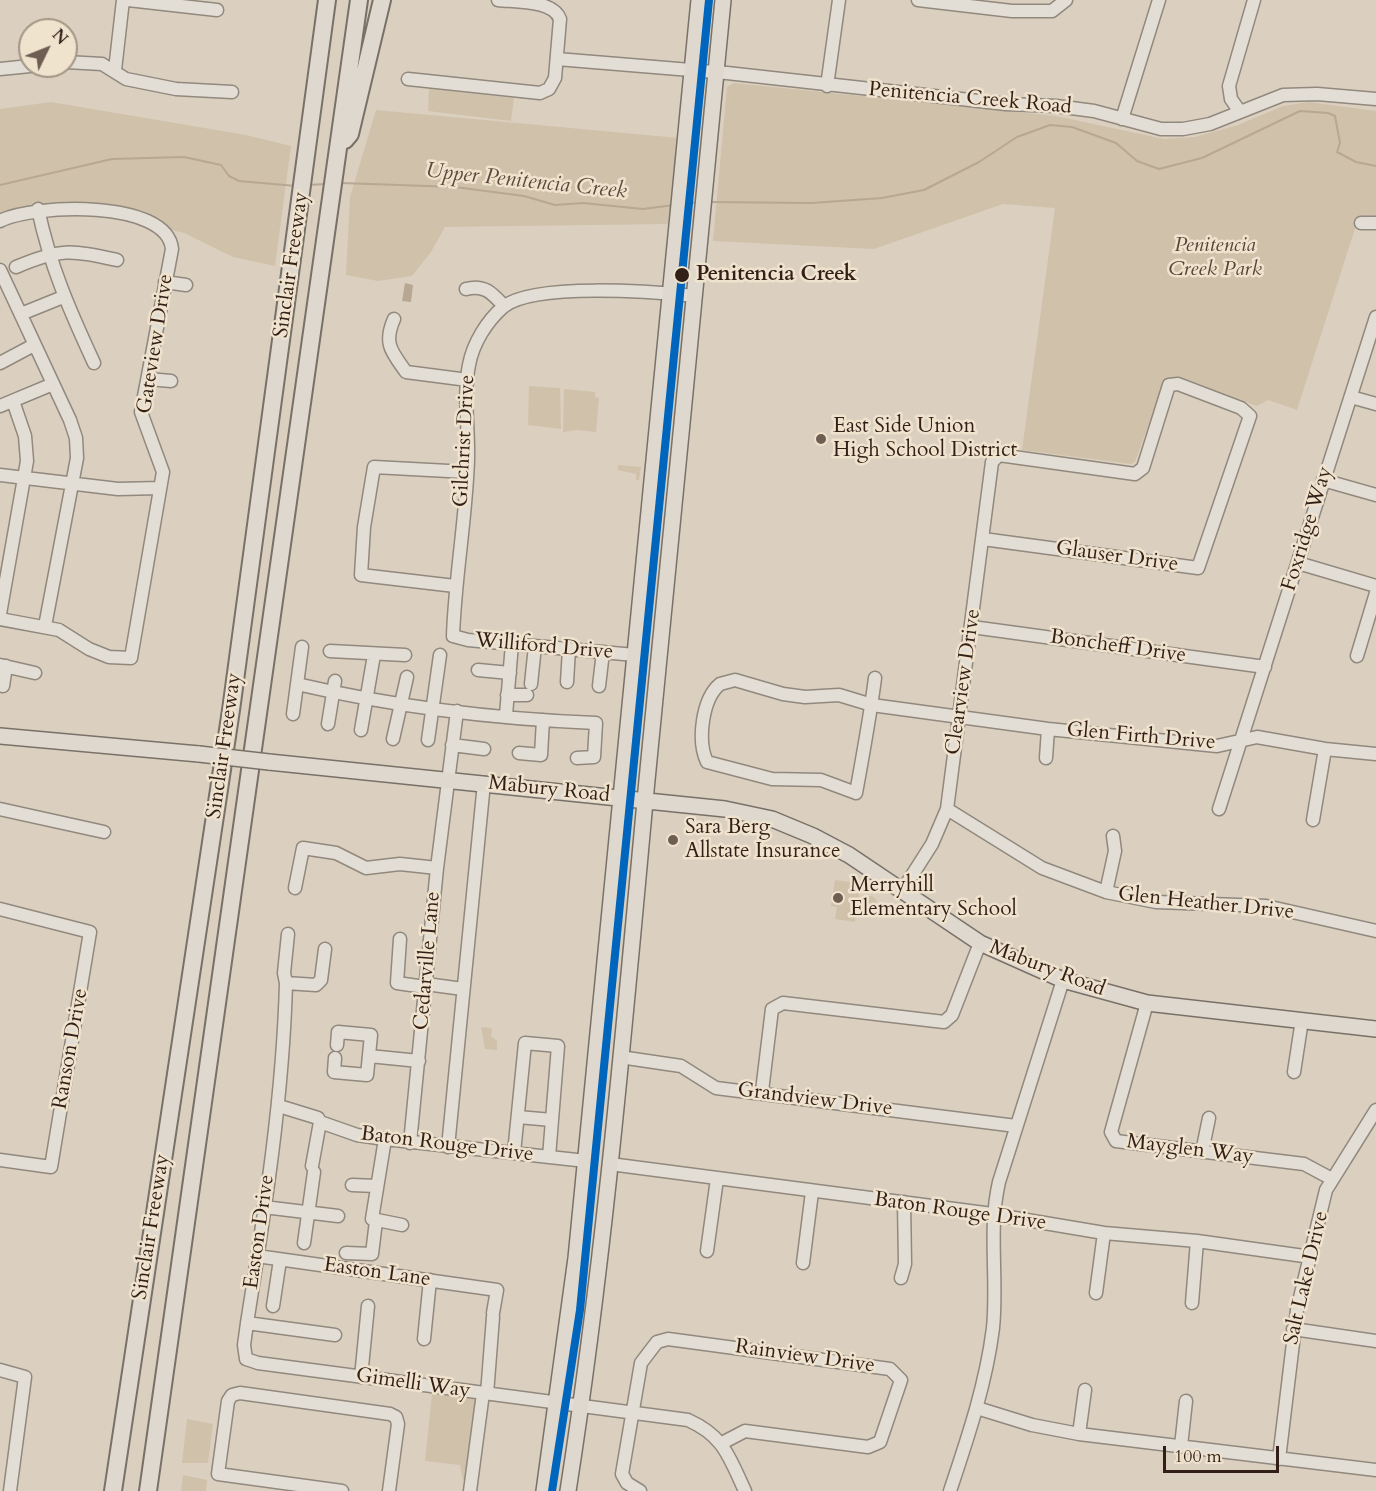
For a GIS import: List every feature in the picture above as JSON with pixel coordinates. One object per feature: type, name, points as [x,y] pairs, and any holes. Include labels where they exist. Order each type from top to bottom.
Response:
[{"type":"highway","name":"Sinclair Freeway","points":[[113,1491],[231,710],[327,0]]},
{"type":"highway","name":"Sinclair Freeway","points":[[148,1491],[261,706],[359,0]]},
{"type":"highway","points":[[337,152],[350,135],[382,0]]},
{"type":"main road","points":[[544,1491],[558,1403],[586,1161],[699,0]]},
{"type":"main road","points":[[568,1491],[581,1406],[610,1164],[709,169],[723,0]]},
{"type":"main road","name":"Mabury Road","points":[[0,736],[447,779],[725,809],[772,819],[840,850],[980,943],[1062,980],[1147,1003],[1376,1029]]},
{"type":"street","points":[[115,70],[123,0]]},
{"type":"street","points":[[128,0],[217,9]]},
{"type":"street","points":[[408,79],[540,93],[549,89],[555,78],[560,19],[557,12],[548,6],[498,0]]},
{"type":"street","points":[[827,86],[838,0]]},
{"type":"street","points":[[918,0],[1012,11],[1052,11],[1060,8],[1066,0]]},
{"type":"street","points":[[1122,119],[1159,0]]},
{"type":"street","points":[[1240,112],[1231,99],[1229,86],[1254,0]]},
{"type":"street","name":"Penitencia Creek Road","points":[[556,59],[717,73],[1006,104],[1056,106],[1094,111],[1161,129],[1183,129],[1210,124],[1283,95],[1299,93],[1376,99]]},
{"type":"street","points":[[78,62],[102,63],[126,79],[176,89],[232,92]]},
{"type":"street","points":[[0,69],[18,67]]},
{"type":"street","name":"Gateview Drive","points":[[38,209],[79,208],[127,215],[165,231],[171,239],[172,249],[141,412],[163,472],[130,658],[109,657],[89,649],[59,630],[45,626]]},
{"type":"street","points":[[0,221],[13,214],[38,209],[47,254],[63,297],[94,363]]},
{"type":"street","points":[[1361,223],[1376,223]]},
{"type":"street","points":[[16,267],[47,254],[84,253],[117,260]]},
{"type":"street","points":[[0,270],[76,438],[77,458],[45,626],[0,619]]},
{"type":"street","points":[[165,282],[186,285]]},
{"type":"street","points":[[466,289],[477,286],[490,290],[504,306]]},
{"type":"street","name":"Gilchrist Drive","points":[[453,636],[455,586],[467,472],[469,364],[478,337],[504,306],[534,294],[670,293],[696,296]]},
{"type":"street","points":[[21,314],[63,297]]},
{"type":"street","name":"Foxridge Way","points":[[1219,809],[1376,317]]},
{"type":"street","points":[[393,319],[389,347],[406,372],[468,380]]},
{"type":"street","points":[[0,363],[34,345]]},
{"type":"street","points":[[148,379],[171,381]]},
{"type":"street","points":[[0,406],[52,384]]},
{"type":"street","name":"Clearview Drive","points":[[902,891],[932,844],[947,809],[992,462],[999,455],[1135,474],[1143,468],[1169,385],[1178,384],[1241,408],[1250,416]]},
{"type":"street","points":[[1351,397],[1376,404]]},
{"type":"street","points":[[0,614],[3,574],[25,480],[25,436],[13,401]]},
{"type":"street","name":"Glauser Drive","points":[[983,539],[1198,568],[1250,416]]},
{"type":"street","points":[[455,586],[361,575],[364,527],[374,467],[467,472]]},
{"type":"street","points":[[0,475],[25,480],[118,489],[160,488]]},
{"type":"street","points":[[1323,480],[1376,495]]},
{"type":"street","points":[[1298,563],[1376,586]]},
{"type":"street","points":[[1357,656],[1376,593]]},
{"type":"street","name":"Boncheff Drive","points":[[972,627],[1265,667]]},
{"type":"street","name":"Williford Drive","points":[[453,636],[468,640],[635,656]]},
{"type":"street","points":[[506,715],[512,644]]},
{"type":"street","points":[[507,695],[529,690],[535,646]]},
{"type":"street","points":[[293,714],[302,647]]},
{"type":"street","points":[[567,682],[569,649]]},
{"type":"street","points":[[330,651],[405,655]]},
{"type":"street","points":[[599,686],[603,652]]},
{"type":"street","points":[[428,740],[440,654]]},
{"type":"street","points":[[361,730],[374,655]]},
{"type":"street","points":[[3,686],[3,665],[35,673]]},
{"type":"street","points":[[478,670],[510,673]]},
{"type":"street","points":[[393,739],[407,677]]},
{"type":"street","points":[[872,705],[875,678]]},
{"type":"street","name":"Glen Firth Drive","points":[[872,705],[867,744],[855,794],[821,780],[786,780],[757,776],[707,762],[704,756],[702,736],[707,706],[714,688],[728,680],[753,684],[783,694],[805,697],[839,695],[872,705],[1048,729],[1218,746],[1257,737],[1325,749],[1376,754]]},
{"type":"street","points":[[297,684],[334,687],[366,700],[401,705],[543,720],[596,723],[594,757],[577,758]]},
{"type":"street","points":[[328,724],[334,687]]},
{"type":"street","name":"Cedarville Lane","points":[[410,1143],[437,868],[457,711]]},
{"type":"street","points":[[519,753],[541,755],[543,720]]},
{"type":"street","name":"Glen Firth Drive","points":[[1046,758],[1048,729]]},
{"type":"street","points":[[452,745],[484,750]]},
{"type":"street","points":[[1313,820],[1325,749]]},
{"type":"street","points":[[448,1146],[484,783]]},
{"type":"street","points":[[0,809],[104,832]]},
{"type":"street","name":"Glen Heather Drive","points":[[947,809],[1042,868],[1106,892],[1156,902],[1266,906],[1376,932]]},
{"type":"street","points":[[1106,892],[1115,851],[1113,836]]},
{"type":"street","points":[[295,888],[303,848],[336,853],[366,868],[400,864],[437,868]]},
{"type":"street","name":"Ranson Drive","points":[[0,911],[90,932],[51,1167],[0,1160]]},
{"type":"street","name":"Easton Drive","points":[[246,1359],[244,1345],[279,1106],[286,1028],[284,973],[288,934]]},
{"type":"street","points":[[400,939],[397,983],[464,988]]},
{"type":"street","points":[[762,1092],[772,1009],[777,1005],[783,1003],[944,1022],[952,1015],[980,943]]},
{"type":"street","points":[[286,983],[316,985],[321,980],[325,949]]},
{"type":"street","points":[[950,1491],[977,1408],[993,1328],[996,1285],[994,1215],[999,1182],[1062,980]]},
{"type":"street","name":"Mayglen Way","points":[[1147,1003],[1111,1132],[1116,1141],[1304,1164],[1332,1179]]},
{"type":"street","points":[[1294,1072],[1302,1020]]},
{"type":"street","points":[[335,1058],[333,1072],[367,1076],[371,1035],[339,1032],[337,1045]]},
{"type":"street","points":[[514,1153],[525,1043],[558,1047],[549,1157]]},
{"type":"street","points":[[369,1056],[419,1061]]},
{"type":"street","name":"Grandview Drive","points":[[620,1057],[681,1066],[716,1088],[762,1092],[1016,1126]]},
{"type":"street","name":"Baton Rouge Drive","points":[[279,1106],[318,1118],[320,1122],[357,1135],[410,1143],[586,1161]]},
{"type":"street","name":"Salt Lake Drive","points":[[1279,1459],[1293,1329],[1326,1190],[1376,1110]]},
{"type":"street","points":[[518,1117],[552,1120]]},
{"type":"street","points":[[1202,1152],[1209,1118]]},
{"type":"street","points":[[304,1243],[320,1122]]},
{"type":"street","points":[[386,1139],[372,1219],[402,1225]]},
{"type":"street","name":"Baton Rouge Drive","points":[[610,1164],[812,1192],[904,1202],[1104,1233],[1311,1257]]},
{"type":"street","points":[[707,1251],[717,1179]]},
{"type":"street","points":[[352,1185],[376,1186]]},
{"type":"street","points":[[803,1263],[812,1192]]},
{"type":"street","points":[[901,1278],[905,1264],[904,1202]]},
{"type":"street","points":[[264,1207],[339,1216]]},
{"type":"street","points":[[346,1253],[372,1254],[376,1221]]},
{"type":"street","points":[[1096,1293],[1104,1233]]},
{"type":"street","points":[[1192,1303],[1197,1242]]},
{"type":"street","name":"Easton Lane","points":[[257,1256],[497,1290],[485,1394]]},
{"type":"street","points":[[273,1306],[280,1260]]},
{"type":"street","points":[[424,1339],[430,1280]]},
{"type":"street","points":[[360,1377],[368,1306]]},
{"type":"street","points":[[247,1323],[335,1335]]},
{"type":"street","points":[[1293,1329],[1376,1341]]},
{"type":"street","name":"Rainview Drive","points":[[632,1413],[641,1363],[657,1342],[668,1339],[890,1369],[901,1380],[880,1442],[868,1447],[746,1431],[722,1443]]},
{"type":"street","name":"Gimelli Way","points":[[246,1359],[258,1363],[688,1420],[707,1429],[722,1443]]},
{"type":"street","points":[[0,1370],[24,1377],[10,1491]]},
{"type":"street","points":[[1079,1434],[1085,1390]]},
{"type":"street","points":[[342,1491],[218,1474],[228,1401],[232,1395],[240,1393],[390,1414],[396,1417],[398,1424],[390,1491]]},
{"type":"street","points":[[470,1491],[485,1394]]},
{"type":"street","points":[[1181,1446],[1186,1401]]},
{"type":"street","points":[[977,1408],[1032,1425],[1079,1434],[1376,1470]]},
{"type":"street","points":[[632,1413],[622,1474],[627,1483],[640,1491]]},
{"type":"street","points":[[722,1443],[745,1491]]},
{"type":"green space","name":"Penitencia Creek Park","points":[[734,83],[1056,116],[1164,139],[1195,137],[1238,125],[1283,106],[1309,102],[1376,111],[1376,217],[1359,216],[1297,410],[1268,400],[1257,406],[1181,377],[1172,377],[1163,385],[1135,462],[1131,464],[1022,450],[1055,208],[1003,204],[874,249],[713,241],[727,87]]},
{"type":"green space","points":[[429,89],[514,98],[511,121],[428,111]]},
{"type":"green space","points":[[51,102],[246,135],[291,146],[275,266],[233,257],[133,210],[78,203],[0,215],[0,109]]},
{"type":"green space","points":[[376,110],[679,138],[668,224],[445,227],[431,252],[412,276],[378,281],[346,275],[350,197]]},
{"type":"green space","points":[[529,386],[560,388],[561,429],[528,425]]},
{"type":"green space","points":[[564,389],[595,392],[595,397],[599,398],[596,432],[577,430],[563,432]]},
{"type":"green space","points":[[618,465],[641,467],[639,480],[636,480],[636,474],[618,470]]},
{"type":"green space","points":[[835,880],[850,882],[860,889],[855,922],[835,919],[837,907],[831,906]]},
{"type":"green space","points":[[870,896],[875,898],[877,903],[875,908],[870,910],[865,908],[863,903],[865,898]]},
{"type":"green space","points":[[481,1027],[492,1028],[491,1036],[497,1041],[497,1050],[485,1049]]},
{"type":"green space","points":[[432,1394],[480,1400],[474,1410],[465,1475],[468,1481],[463,1480],[460,1465],[425,1461]]},
{"type":"green space","points":[[187,1419],[213,1424],[208,1463],[182,1463]]},
{"type":"green space","points":[[183,1475],[207,1480],[206,1491],[181,1491]]},
{"type":"shaded area","points":[[405,283],[413,285],[411,302],[402,301]]},
{"type":"waterway","name":"Upper Penitencia Creek","points":[[710,202],[812,203],[882,198],[924,190],[979,162],[1017,137],[1050,125],[1072,127],[1116,143],[1137,161],[1159,169],[1202,158],[1300,111],[1328,113],[1335,116],[1340,143],[1337,152],[1356,162],[1376,166]]},
{"type":"waterway","name":"Upper Penitencia Creek","points":[[0,185],[112,159],[184,157],[221,165],[229,176],[239,181],[296,186]]},
{"type":"waterway","name":"Upper Penitencia Creek","points":[[341,183],[455,187],[524,196],[555,205],[583,203],[643,209],[674,205]]},
{"type":"waterway","name":"Upper Penitencia Creek","points":[[308,185],[326,184]]},
{"type":"waterway","name":"Upper Penitencia Creek","points":[[686,204],[698,202]]},
{"type":"transit line","points":[[552,1491],[580,1310],[709,0]]},
{"type":"place","name":"Penitencia Creek","points":[[682,275]]},
{"type":"place","name":"East Side Union High School District","points":[[821,439]]},
{"type":"place","name":"Sara Berg Allstate Insurance","points":[[673,840]]},
{"type":"place","name":"Merryhill Elementary School","points":[[838,898]]}]
